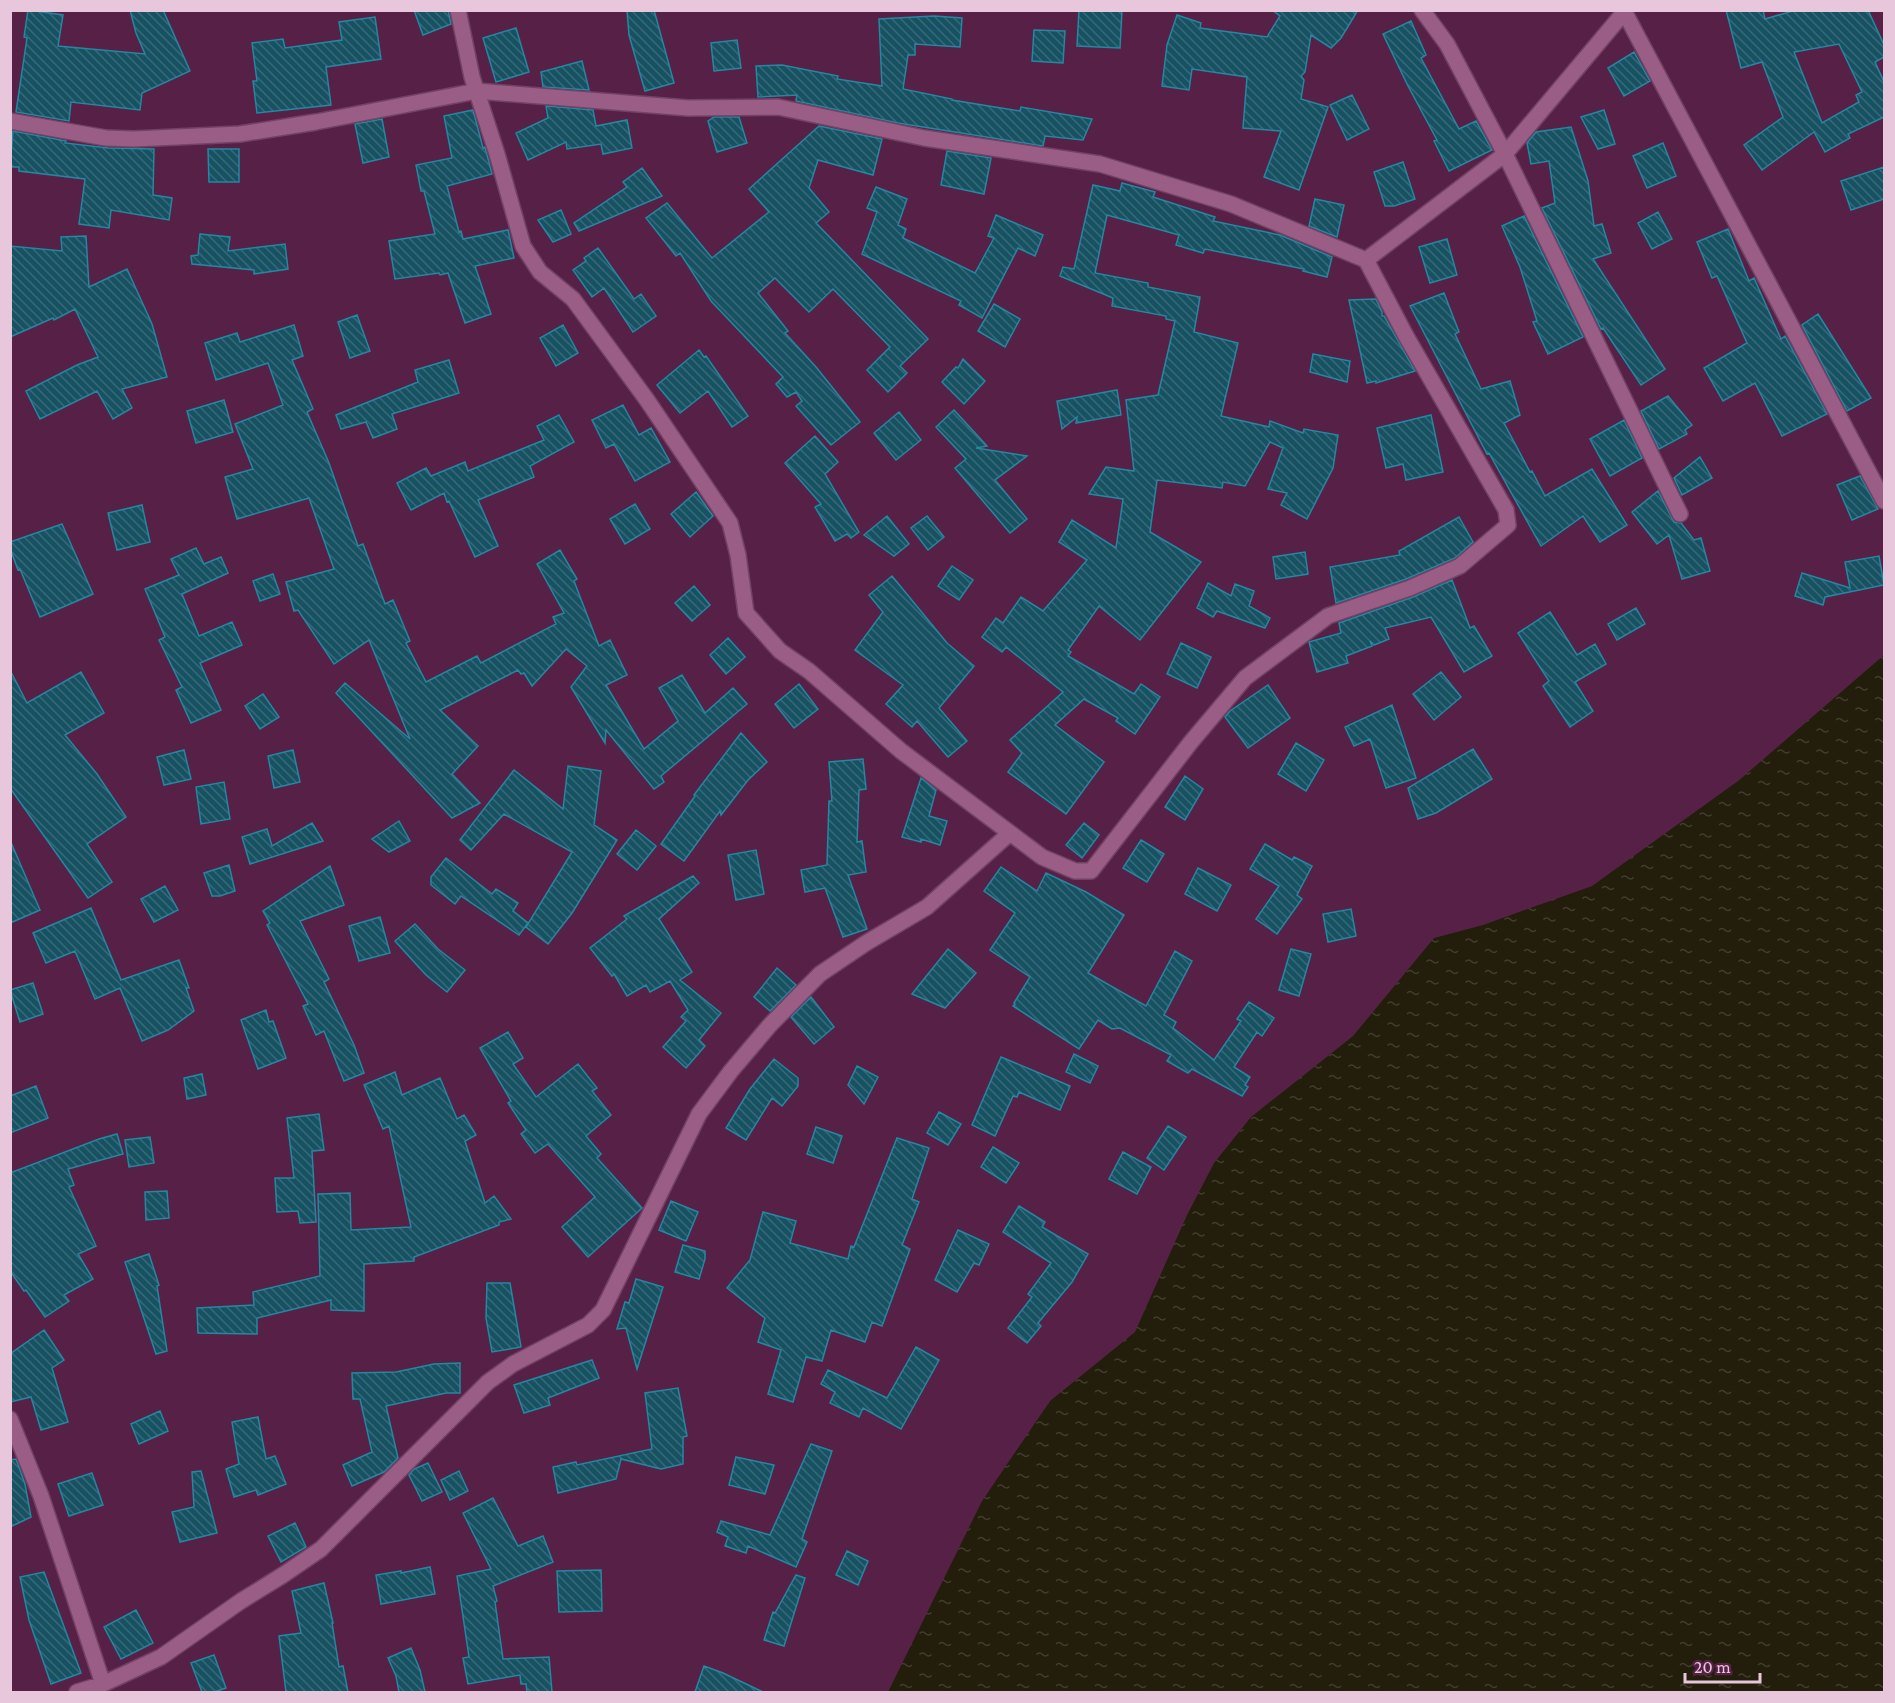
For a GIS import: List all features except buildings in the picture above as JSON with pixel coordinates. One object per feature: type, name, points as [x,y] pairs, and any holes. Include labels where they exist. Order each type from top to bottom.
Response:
[{"type":"street","points":[[10,121],[106,138],[134,139],[240,134],[316,122],[477,90],[688,108],[778,107],[924,138],[1100,164],[1232,204],[1366,260],[1406,336],[1506,510],[1508,525],[1460,566],[1410,588],[1328,616],[1245,678],[1191,742],[1091,871],[1075,871],[1042,857],[901,751],[818,678],[780,651],[746,613],[738,555],[729,524],[647,400],[573,299],[540,272],[523,246],[498,154],[477,90],[458,10]]},
{"type":"street","points":[[1422,10],[1447,44],[1505,154],[1680,514]]},
{"type":"street","points":[[1366,260],[1505,154],[1625,12],[1884,501]]},
{"type":"street","points":[[77,1692],[103,1684],[161,1657],[321,1549],[488,1382],[513,1364],[588,1325],[603,1310],[699,1114],[731,1071],[770,1025],[820,974],[866,943],[927,907],[1011,833]]},
{"type":"street","points":[[10,1419],[41,1496],[103,1684]]},
{"type":"water","points":[[1884,655],[1884,1692],[888,1692],[982,1501],[1050,1401],[1135,1332],[1187,1215],[1214,1163],[1251,1117],[1353,1036],[1434,938],[1483,925],[1592,886],[1738,781]]}]
